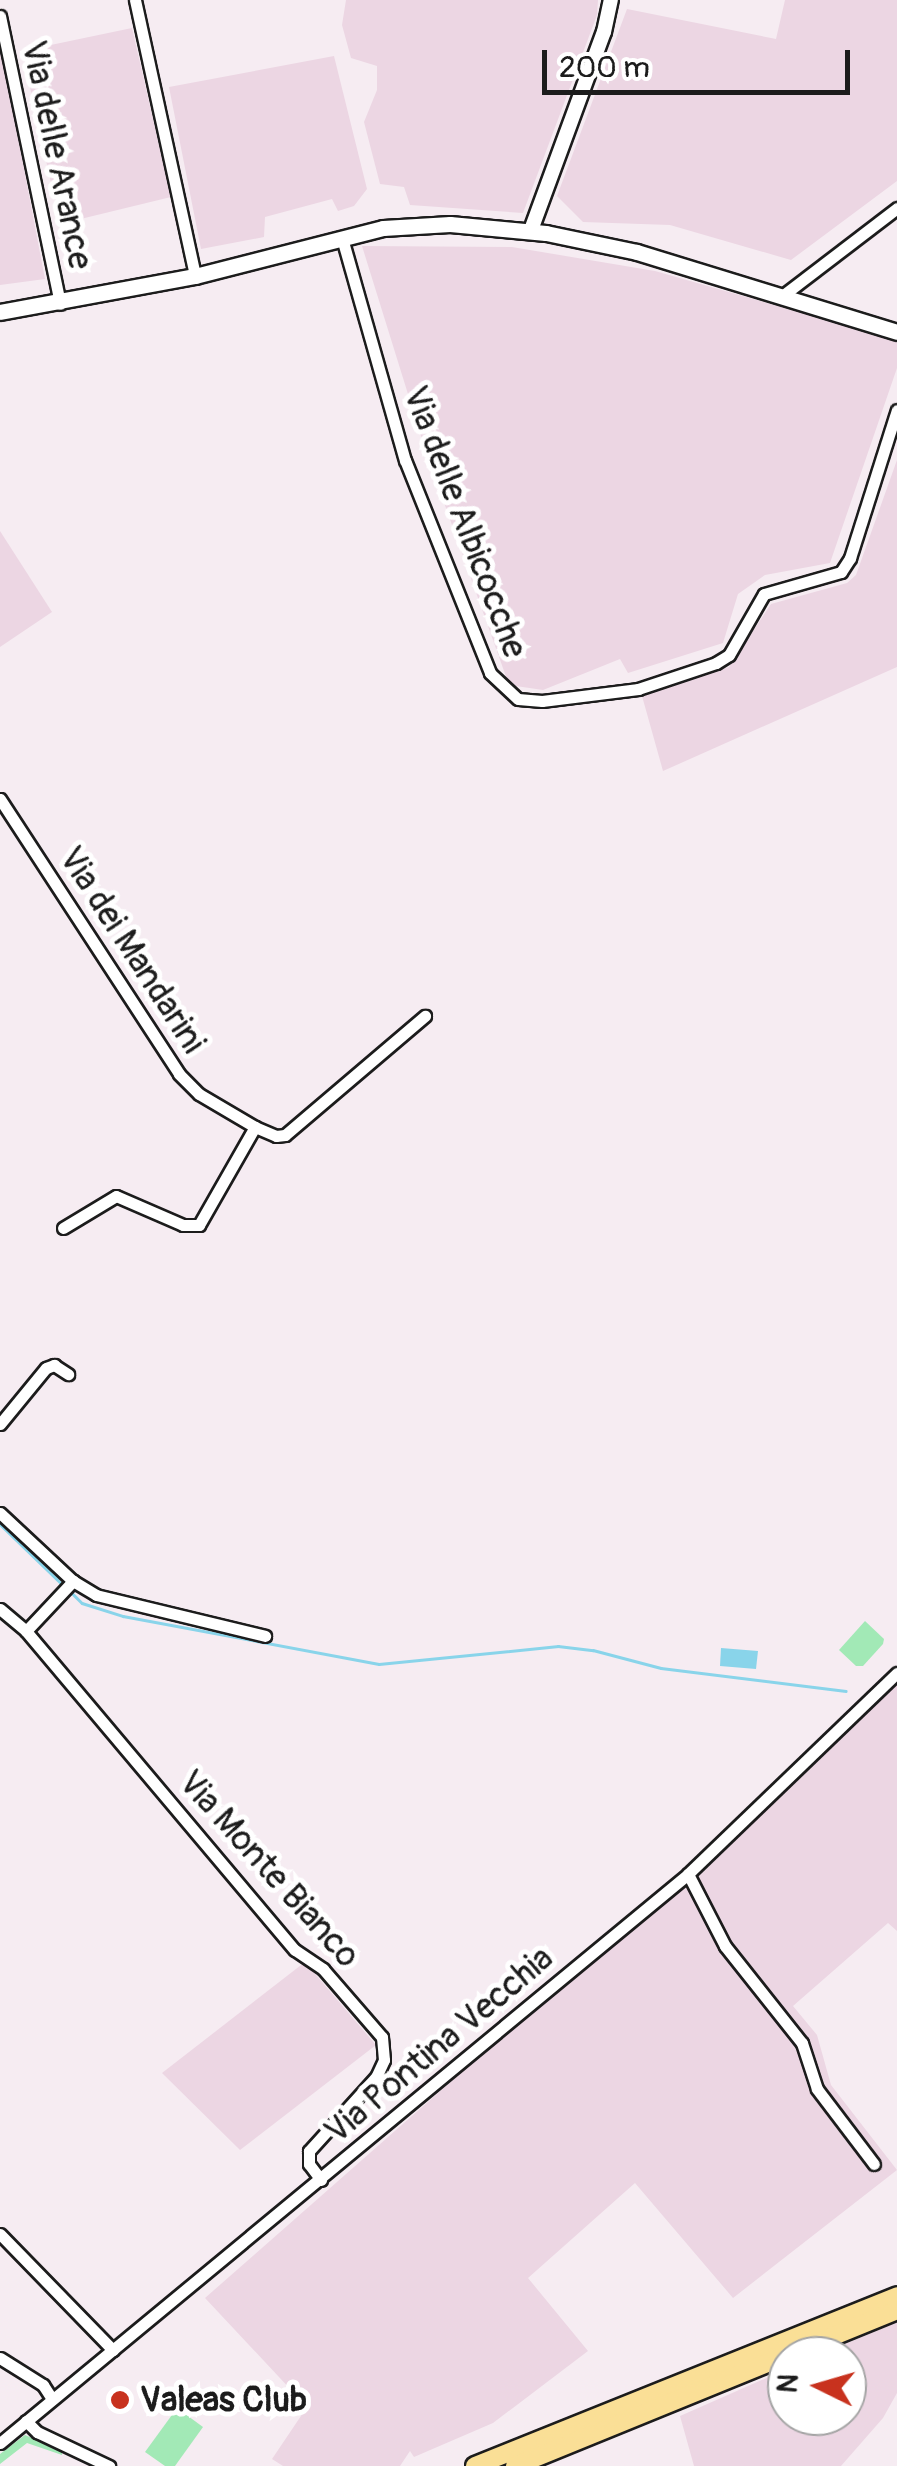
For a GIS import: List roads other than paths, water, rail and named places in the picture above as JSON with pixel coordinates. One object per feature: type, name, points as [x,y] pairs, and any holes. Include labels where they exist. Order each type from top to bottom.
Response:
[{"type":"highway","points":[[475,2466],[892,2305]]},
{"type":"highway","points":[[515,2466],[892,2305]]},
{"type":"main road","points":[[0,312],[60,304],[195,276],[342,238],[419,224],[531,230],[649,255],[897,332]]},
{"type":"street","points":[[135,0],[195,276]]},
{"type":"street","points":[[531,230],[604,32],[612,0]]},
{"type":"street","name":"Via delle Arance","points":[[0,16],[60,304]]},
{"type":"street","points":[[782,296],[897,208]]},
{"type":"street","name":"Via delle Albicocche","points":[[342,238],[409,471],[490,674],[518,699],[542,701],[638,689],[719,662],[729,655],[756,604],[767,592],[841,572],[850,558],[897,410]]},
{"type":"street","name":"Via dei Mandarini","points":[[0,799],[179,1074],[199,1094],[255,1127]]},
{"type":"street","points":[[63,1228],[120,1196],[183,1226],[199,1225],[255,1127],[272,1135],[286,1135],[425,1016]]},
{"type":"street","points":[[0,1424],[46,1368],[54,1365],[68,1374]]},
{"type":"street","points":[[0,1513],[73,1581],[124,1605],[208,1619],[265,1636]]},
{"type":"street","points":[[26,1631],[73,1581]]},
{"type":"street","name":"Via Monte Bianco","points":[[0,1609],[26,1631],[295,1950],[323,1969],[380,2034],[385,2052],[376,2077],[309,2151],[310,2164],[320,2180]]},
{"type":"street","name":"Via Pontina Vecchia","points":[[0,2443],[688,1874],[897,1672]]},
{"type":"street","points":[[688,1874],[730,1954],[802,2043],[818,2092],[874,2164]]},
{"type":"street","points":[[0,2234],[114,2350]]},
{"type":"street","points":[[0,2358],[43,2385],[52,2399]]},
{"type":"street","points":[[26,2421],[38,2432],[109,2466]]},
{"type":"water","points":[[721,1648],[758,1651],[756,1669],[720,1666]]},
{"type":"waterway","points":[[0,1524],[63,1585]]},
{"type":"waterway","points":[[69,1590],[82,1603],[123,1616],[379,1664],[558,1646],[593,1650],[661,1668],[846,1691]]},
{"type":"place","name":"Valeas Club","points":[[120,2400]]}]
